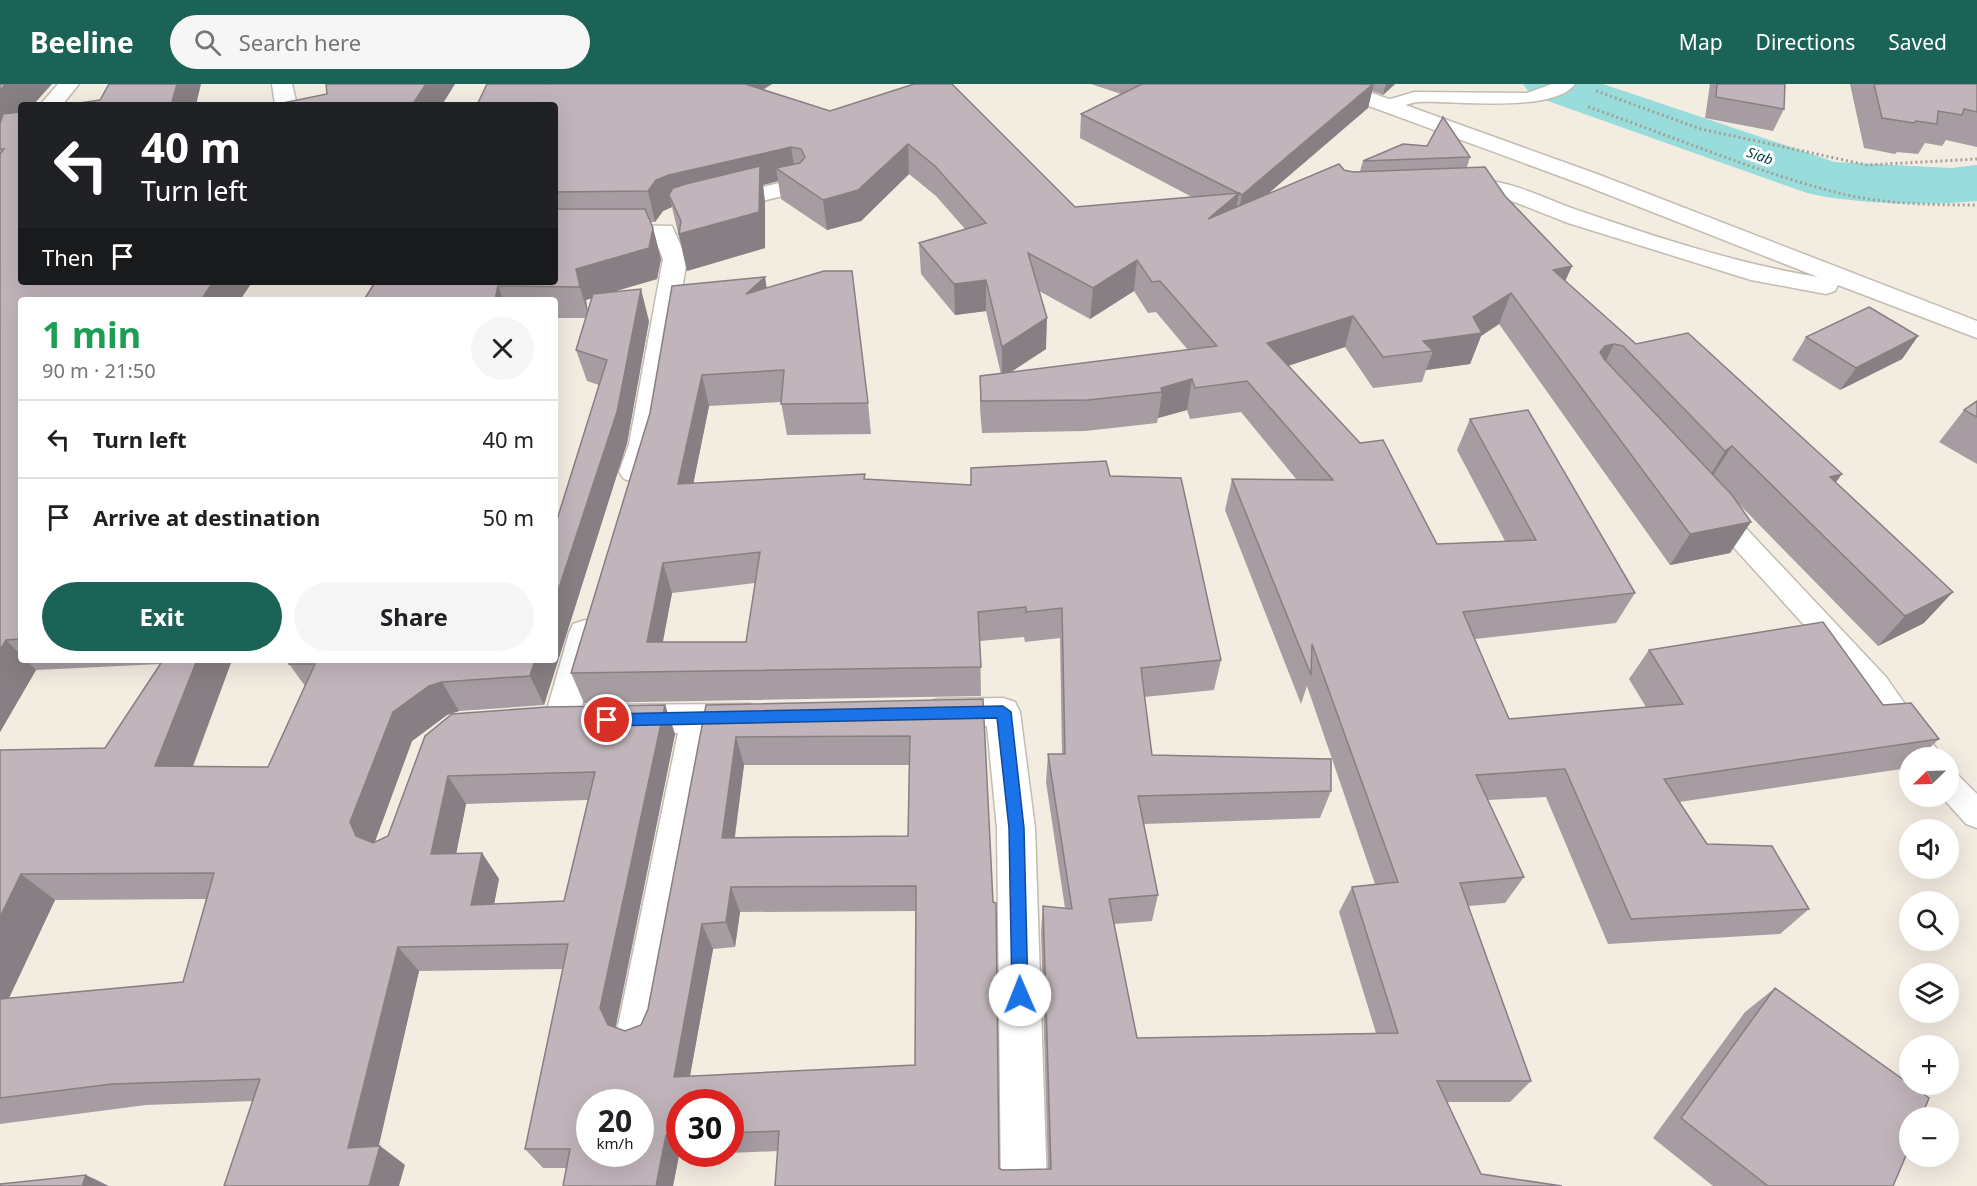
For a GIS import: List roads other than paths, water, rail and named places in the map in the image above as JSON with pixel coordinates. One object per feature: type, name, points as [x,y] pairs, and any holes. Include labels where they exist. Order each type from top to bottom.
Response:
[{"type":"street","points":[[54,102],[69,84]]},
{"type":"street","points":[[282,84],[285,102]]},
{"type":"street","points":[[1327,84],[1589,179],[1977,330]]},
{"type":"street","points":[[558,231],[679,219],[795,186]]},
{"type":"street","points":[[1427,189],[1497,187],[1576,218],[1760,275],[1887,295]]},
{"type":"street","points":[[626,500],[643,444],[675,259],[679,219]]},
{"type":"street","points":[[591,611],[567,689],[544,721],[780,717]]},
{"type":"street","points":[[909,714],[1003,712],[1016,828],[1024,1186]]},
{"type":"street","points":[[638,1031],[698,719]]},
{"type":"lane","points":[[1387,106],[1414,97],[1528,98],[1566,84]]},
{"type":"lane","points":[[1701,496],[1876,685],[1921,747]]},
{"type":"lane","points":[[1959,796],[1977,816]]},
{"type":"waterway","name":"Siab","points":[[1550,84],[1828,180],[1951,186],[1977,183]]}]
